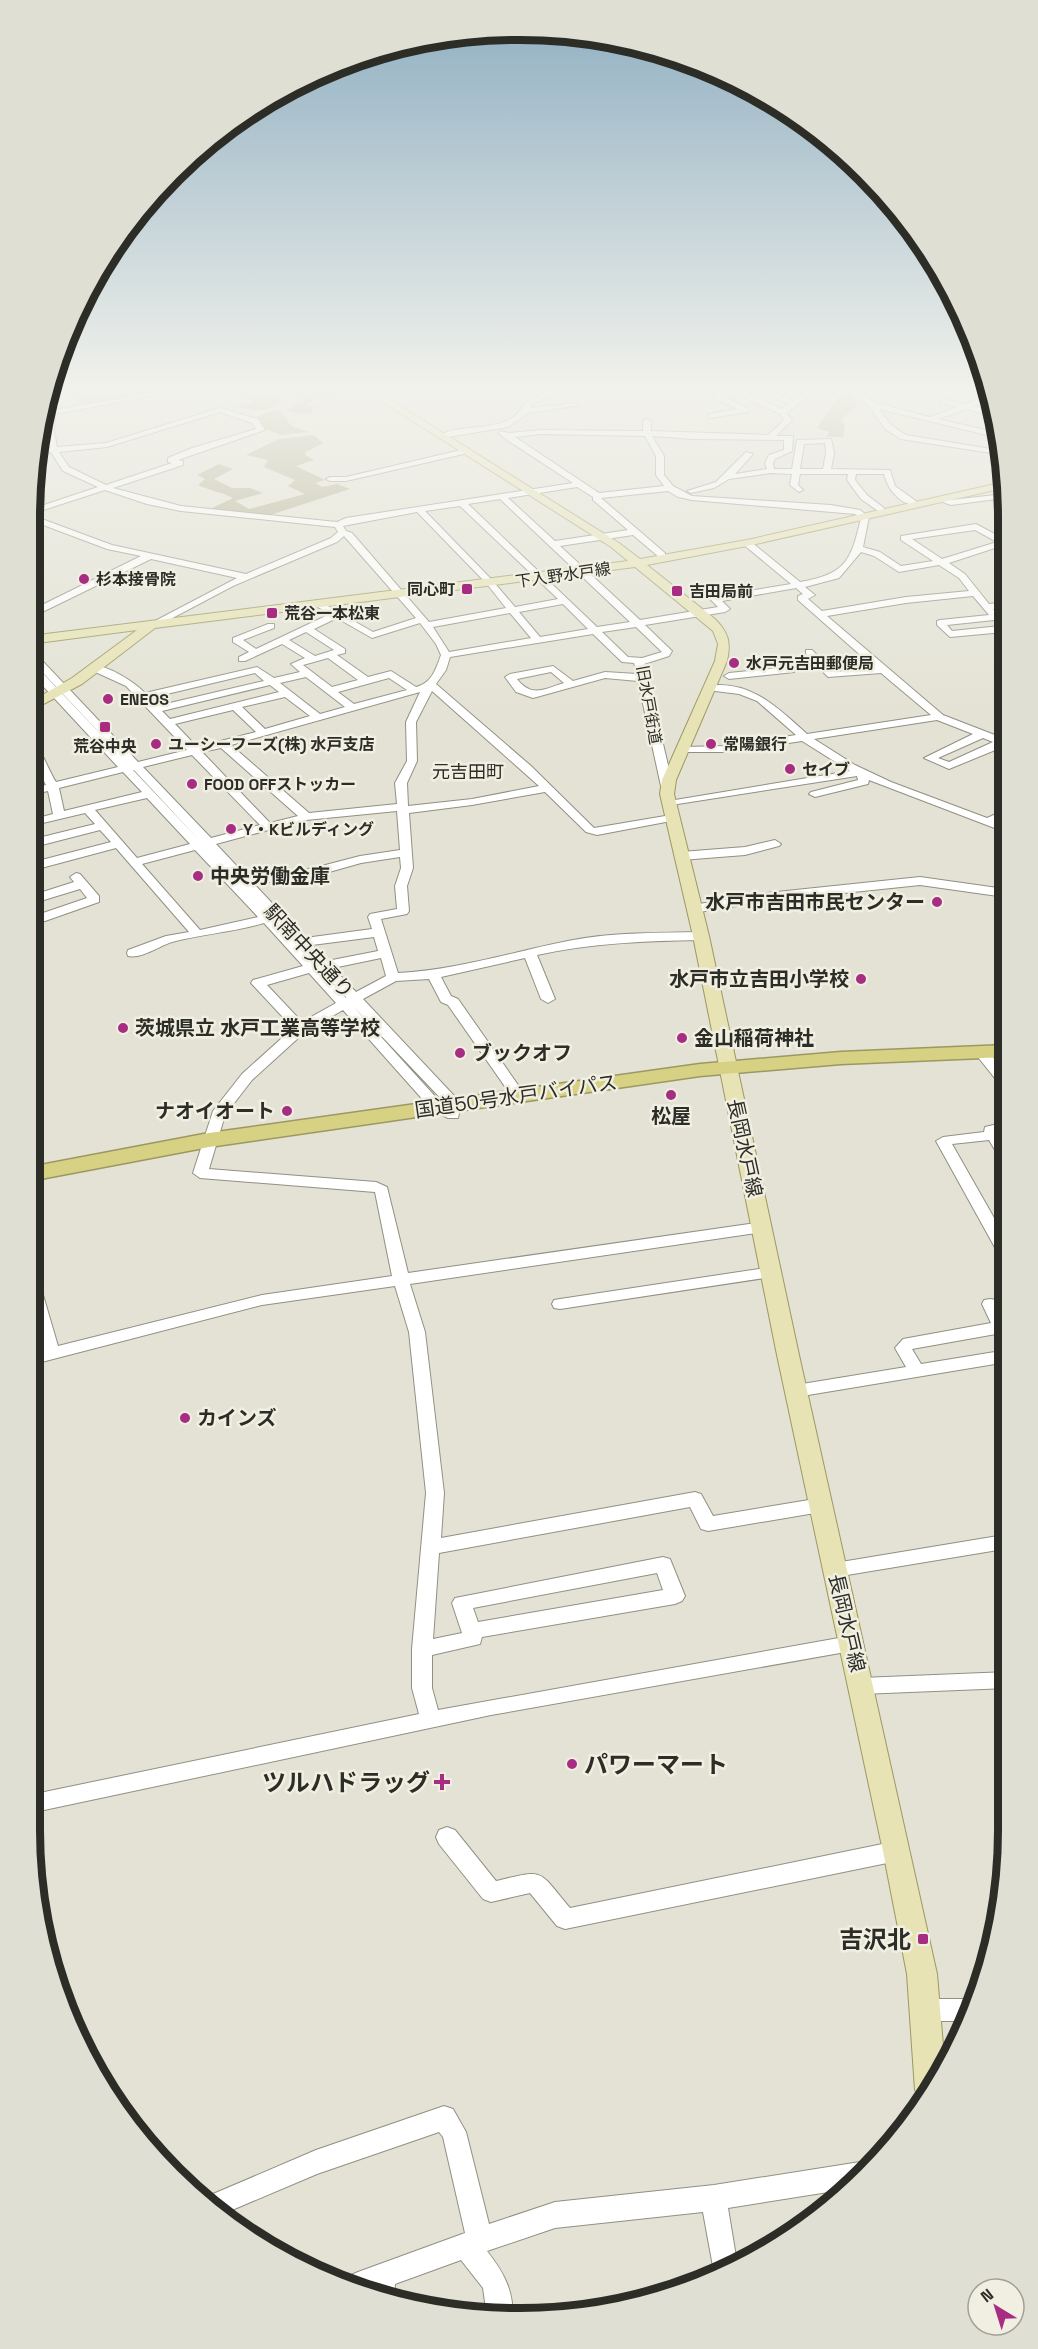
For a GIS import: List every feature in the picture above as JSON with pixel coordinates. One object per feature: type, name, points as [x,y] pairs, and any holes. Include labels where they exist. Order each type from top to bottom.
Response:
[{"type":"highway","name":"国道50号水戸バイパス","points":[[448,1108],[518,1095],[729,1071],[990,1057]]},
{"type":"highway","name":"国道50号水戸バイパス","points":[[40,1172],[448,1108],[729,1071]]},
{"type":"highway","name":"国道50号水戸バイパス","points":[[40,1181],[144,1156]]},
{"type":"highway","points":[[40,1166],[144,1156]]},
{"type":"highway","points":[[40,1186],[144,1156]]},
{"type":"main road","name":"長岡水戸線","points":[[545,502],[602,537],[702,613],[723,638],[724,648],[711,688],[667,786],[670,811],[701,936],[850,1644],[897,1851],[922,1974],[931,2073]]},
{"type":"main road","name":"下入野水戸線","points":[[40,637],[582,571],[747,543],[920,502]]},
{"type":"main road","name":"下入野水戸線","points":[[635,562],[933,502]]},
{"type":"main road","name":"下入野水戸線","points":[[156,623],[248,614],[400,594]]},
{"type":"main road","points":[[40,701],[95,668],[156,623]]},
{"type":"street","points":[[41,510],[67,502]]},
{"type":"street","points":[[148,502],[189,510],[341,529],[349,535],[441,644],[446,655],[432,686],[421,699],[411,722],[412,761],[401,783],[404,853],[407,868],[401,886],[404,911],[374,917],[393,977]]},
{"type":"street","points":[[156,623],[247,577],[334,540],[346,521],[462,502],[625,660],[639,660]]},
{"type":"street","name":"旧水戸街道","points":[[507,502],[667,651],[666,654],[639,660],[661,769],[667,786]]},
{"type":"street","points":[[600,502],[662,555]]},
{"type":"street","points":[[446,655],[725,609],[715,599],[801,585],[836,576],[858,548],[863,516],[831,508],[742,502]]},
{"type":"street","points":[[871,502],[881,510]]},
{"type":"street","points":[[946,502],[962,502]]},
{"type":"street","points":[[418,509],[490,583],[538,640]]},
{"type":"street","points":[[40,517],[110,547],[247,577]]},
{"type":"street","points":[[998,539],[976,527],[903,538],[962,576],[998,620]]},
{"type":"street","points":[[552,544],[634,532]]},
{"type":"street","points":[[747,543],[801,585],[810,595],[801,598],[848,637],[881,670],[938,717]]},
{"type":"street","points":[[858,548],[877,554],[898,569],[941,563],[998,544]]},
{"type":"street","points":[[40,610],[149,556]]},
{"type":"street","points":[[820,614],[906,600],[974,593]]},
{"type":"street","points":[[321,605],[372,635],[424,622],[565,602]]},
{"type":"street","points":[[986,607],[998,606]]},
{"type":"street","points":[[248,614],[271,626],[313,659]]},
{"type":"street","points":[[242,659],[336,615]]},
{"type":"street","points":[[996,617],[940,623],[950,634],[998,628]]},
{"type":"street","points":[[255,652],[236,640],[271,626]]},
{"type":"street","points":[[306,628],[342,651],[296,664],[354,709]]},
{"type":"street","points":[[809,652],[832,675],[881,670]]},
{"type":"street","points":[[330,654],[366,681]]},
{"type":"street","points":[[720,664],[736,690]]},
{"type":"street","name":"駅南中央通り","points":[[40,666],[59,691],[202,844],[266,919],[295,943]]},
{"type":"street","points":[[95,668],[123,679],[193,751],[306,817]]},
{"type":"street","points":[[571,684],[553,669],[510,677],[520,690],[532,695],[605,675],[643,678]]},
{"type":"street","points":[[143,697],[257,670],[319,718]]},
{"type":"street","points":[[729,676],[790,670]]},
{"type":"street","points":[[155,710],[308,674]]},
{"type":"street","points":[[330,691],[391,674],[415,691]]},
{"type":"street","name":"駅南中央通り","points":[[40,675],[59,691]]},
{"type":"street","points":[[40,789],[223,744],[432,686],[527,768],[572,814],[591,830],[597,832],[670,811],[861,772]]},
{"type":"street","points":[[711,688],[736,690],[761,699],[806,738],[861,772],[998,826]]},
{"type":"street","points":[[166,723],[288,693]]},
{"type":"street","points":[[235,706],[263,733]]},
{"type":"street","points":[[682,750],[715,750],[938,717],[998,741]]},
{"type":"street","points":[[981,735],[929,758],[949,766],[998,746]]},
{"type":"street","points":[[223,744],[268,827]]},
{"type":"street","points":[[40,765],[53,786],[59,816]]},
{"type":"street","name":"駅南中央通り","points":[[129,766],[149,794],[244,882],[295,943],[448,1108]]},
{"type":"street","points":[[815,794],[864,782],[861,772]]},
{"type":"street","points":[[134,862],[306,817],[472,802],[547,788]]},
{"type":"street","points":[[40,821],[149,794]]},
{"type":"street","points":[[88,809],[197,934]]},
{"type":"street","points":[[988,822],[998,817]]},
{"type":"street","points":[[40,842],[102,826]]},
{"type":"street","points":[[40,864],[118,844]]},
{"type":"street","points":[[681,856],[745,851],[775,844]]},
{"type":"street","points":[[244,882],[315,872],[350,862],[404,853]]},
{"type":"street","points":[[40,896],[79,881],[95,899],[40,917]]},
{"type":"street","points":[[693,909],[767,897],[902,882],[920,881],[998,892]]},
{"type":"street","points":[[133,953],[170,939],[230,929],[266,919]]},
{"type":"street","points":[[295,943],[380,932]]},
{"type":"street","points":[[431,1720],[422,1688],[422,1649],[435,1492],[417,1332],[400,1279],[381,1190],[376,1187],[200,1173],[218,1114],[247,1077],[282,1041],[393,977],[433,975],[575,943],[628,937],[701,936]]},
{"type":"street","points":[[301,1028],[258,983],[317,967],[387,953]]},
{"type":"street","points":[[530,954],[548,999]]},
{"type":"street","points":[[433,975],[446,999],[453,1002],[518,1095]]},
{"type":"street","points":[[990,1057],[998,1070]]},
{"type":"street","points":[[998,1128],[990,1130],[998,1143]]},
{"type":"street","points":[[993,1135],[943,1141],[998,1227]]},
{"type":"street","points":[[40,1357],[262,1300],[763,1227]]},
{"type":"street","points":[[560,1304],[772,1272]]},
{"type":"street","points":[[990,1304],[998,1319]]},
{"type":"street","points":[[40,1313],[52,1354]]},
{"type":"street","points":[[917,1371],[903,1348],[909,1343],[998,1332]]},
{"type":"street","points":[[796,1391],[998,1357]]},
{"type":"street","points":[[432,1547],[695,1498],[708,1524],[821,1505]]},
{"type":"street","points":[[835,1570],[998,1543]]},
{"type":"street","points":[[422,1649],[473,1638],[462,1603],[663,1564],[675,1596],[471,1631]]},
{"type":"street","points":[[40,1802],[431,1720],[850,1644]]},
{"type":"street","points":[[861,1686],[998,1680]]},
{"type":"street","points":[[447,1837],[491,1892],[534,1882],[565,1919],[897,1851]]},
{"type":"street","points":[[926,2010],[962,2010]]},
{"type":"street","points":[[220,2203],[316,2162],[444,2118],[454,2132],[473,2243],[495,2283],[499,2307]]},
{"type":"street","points":[[374,2285],[473,2243],[555,2215],[714,2198],[849,2176]]},
{"type":"street","points":[[714,2198],[724,2262]]},
{"type":"shaded area","points":[[225,502],[236,502],[249,509],[277,502],[311,502],[270,515],[208,510]]},
{"type":"place","name":"杉本接骨院","points":[[84,579]]},
{"type":"place","name":"同心町","points":[[467,589]]},
{"type":"place","name":"吉田局前","points":[[677,591]]},
{"type":"place","name":"荒谷一本松東","points":[[272,613]]},
{"type":"place","name":"水戸元吉田郵便局","points":[[734,663]]},
{"type":"place","name":"ENEOS","points":[[108,699]]},
{"type":"place","name":"荒谷中央","points":[[105,727]]},
{"type":"place","name":"ユーシーフーズ(株) 水戸支店","points":[[156,744]]},
{"type":"place","name":"常陽銀行","points":[[711,744]]},
{"type":"place","name":"セイブ","points":[[790,769]]},
{"type":"place","name":"FOOD OFFストッカー","points":[[192,784]]},
{"type":"place","name":"Y・Kビルディング","points":[[231,829]]},
{"type":"place","name":"中央労働金庫","points":[[198,876]]},
{"type":"place","name":"水戸市吉田市民センター","points":[[937,902]]},
{"type":"place","name":"水戸市立吉田小学校","points":[[861,979]]},
{"type":"place","name":"茨城県立 水戸工業高等学校","points":[[123,1028]]},
{"type":"place","name":"金山稲荷神社","points":[[682,1038]]},
{"type":"place","name":"ブックオフ","points":[[460,1053]]},
{"type":"place","name":"松屋","points":[[671,1095]]},
{"type":"place","name":"ナオイオート","points":[[287,1111]]},
{"type":"place","name":"カインズ","points":[[185,1418]]},
{"type":"place","name":"パワーマート","points":[[572,1764]]},
{"type":"place","name":"ツルハドラッグ","points":[[442,1782]]},
{"type":"place","name":"吉沢北","points":[[923,1939]]},
{"type":"district","name":"元吉田町","points":[[468,771]]}]
